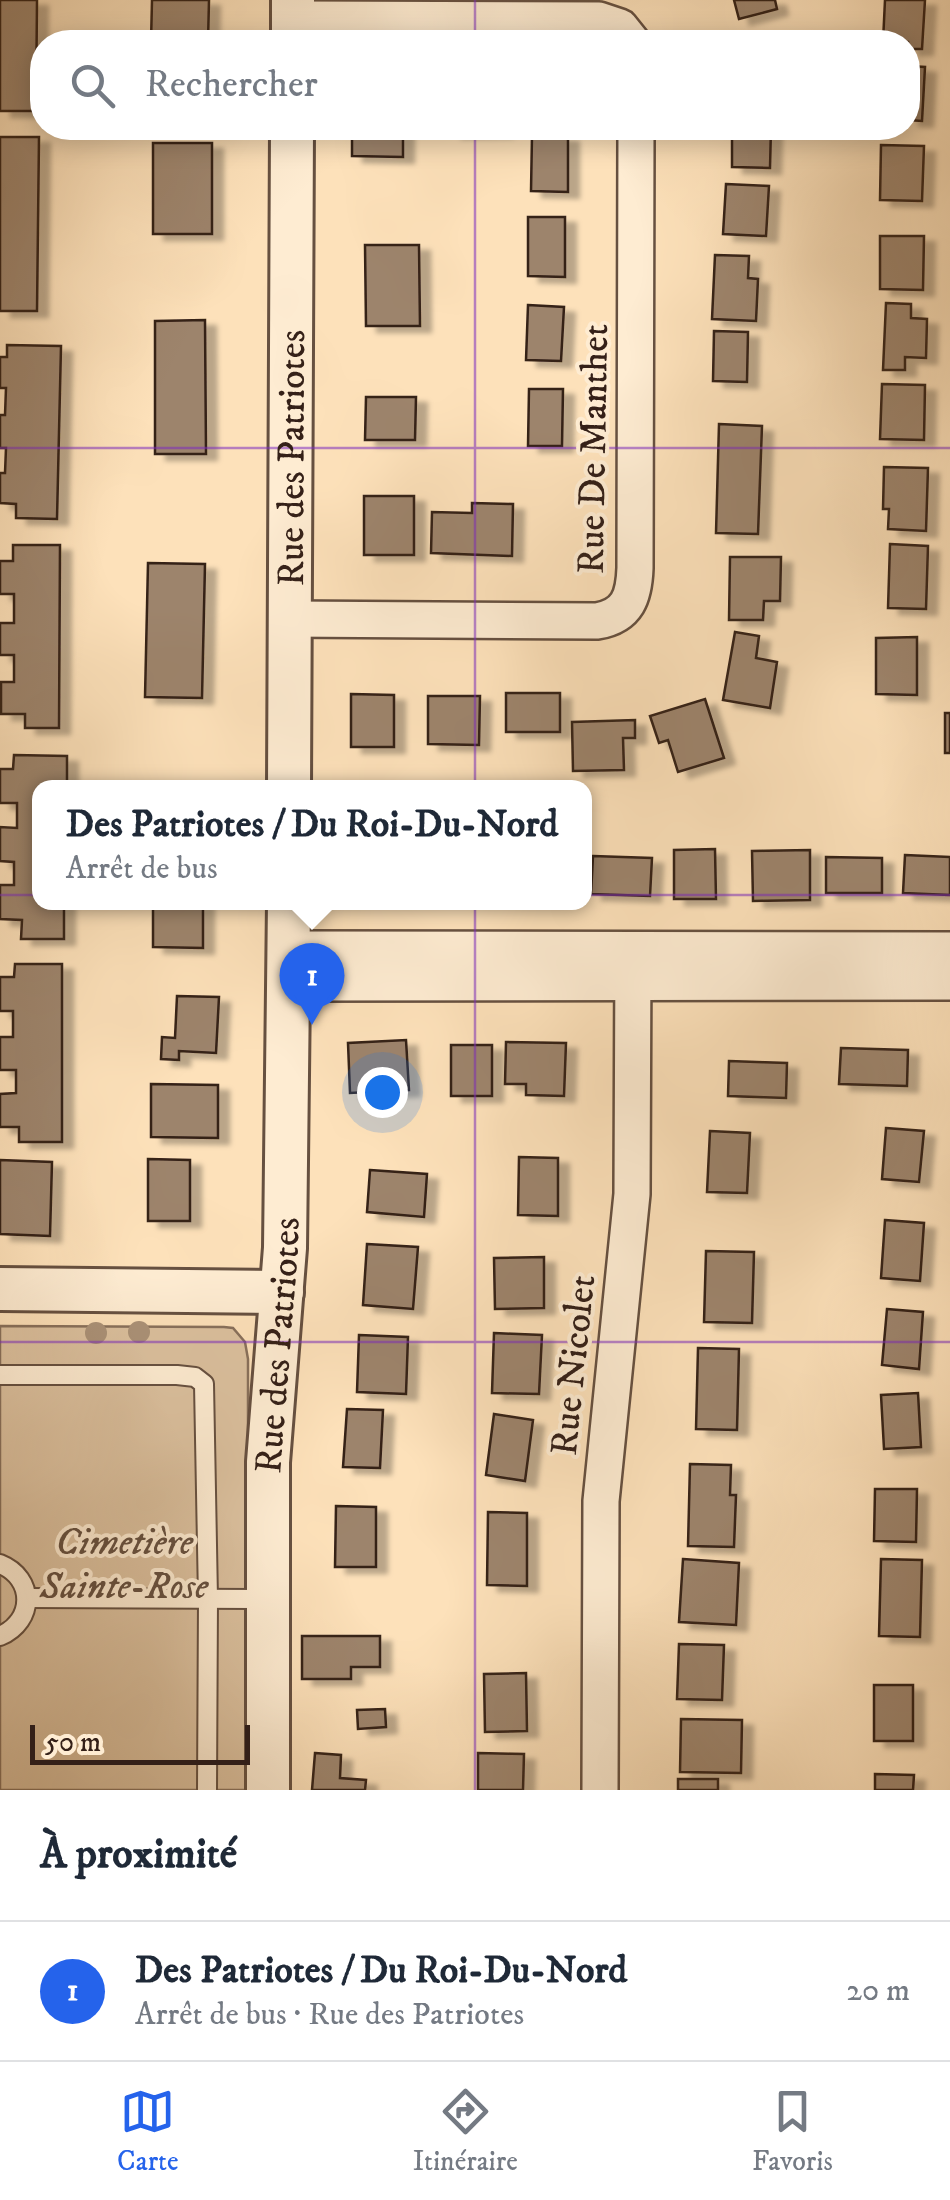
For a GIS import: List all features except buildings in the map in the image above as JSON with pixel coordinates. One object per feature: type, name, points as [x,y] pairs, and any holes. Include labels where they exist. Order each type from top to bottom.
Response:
[{"type":"street","points":[[293,20],[599,20],[623,30]]},
{"type":"street","name":"Rue des Patriotes","points":[[288,780],[292,140]]},
{"type":"street","name":"Rue De Manthet","points":[[288,620],[597,621],[615,617],[625,609],[632,596],[635,568],[636,140]]},
{"type":"street","name":"Rue des Patriotes","points":[[268,1790],[269,1432],[282,1292],[289,910]]},
{"type":"street","points":[[289,966],[633,966],[950,950]]},
{"type":"street","points":[[633,966],[950,982]]},
{"type":"street","name":"Rue Nicolet","points":[[600,1790],[601,1501],[632,1182],[633,966]]},
{"type":"street","points":[[0,1289],[282,1292]]},
{"type":"lane","points":[[0,1375],[177,1375],[194,1377],[204,1384],[207,1790]]},
{"type":"lane","points":[[0,1564],[21,1579],[27,1598],[19,1624],[0,1636]]},
{"type":"lane","points":[[27,1598],[268,1600]]},
{"type":"green space","name":"Cimetière Sainte-Rose","points":[[0,1326],[224,1327],[233,1328],[245,1342],[248,1790],[0,1790]]},
{"type":"place","name":"Des Patriotes / Du Roi-Du-Nord","points":[[312,1025]]}]
